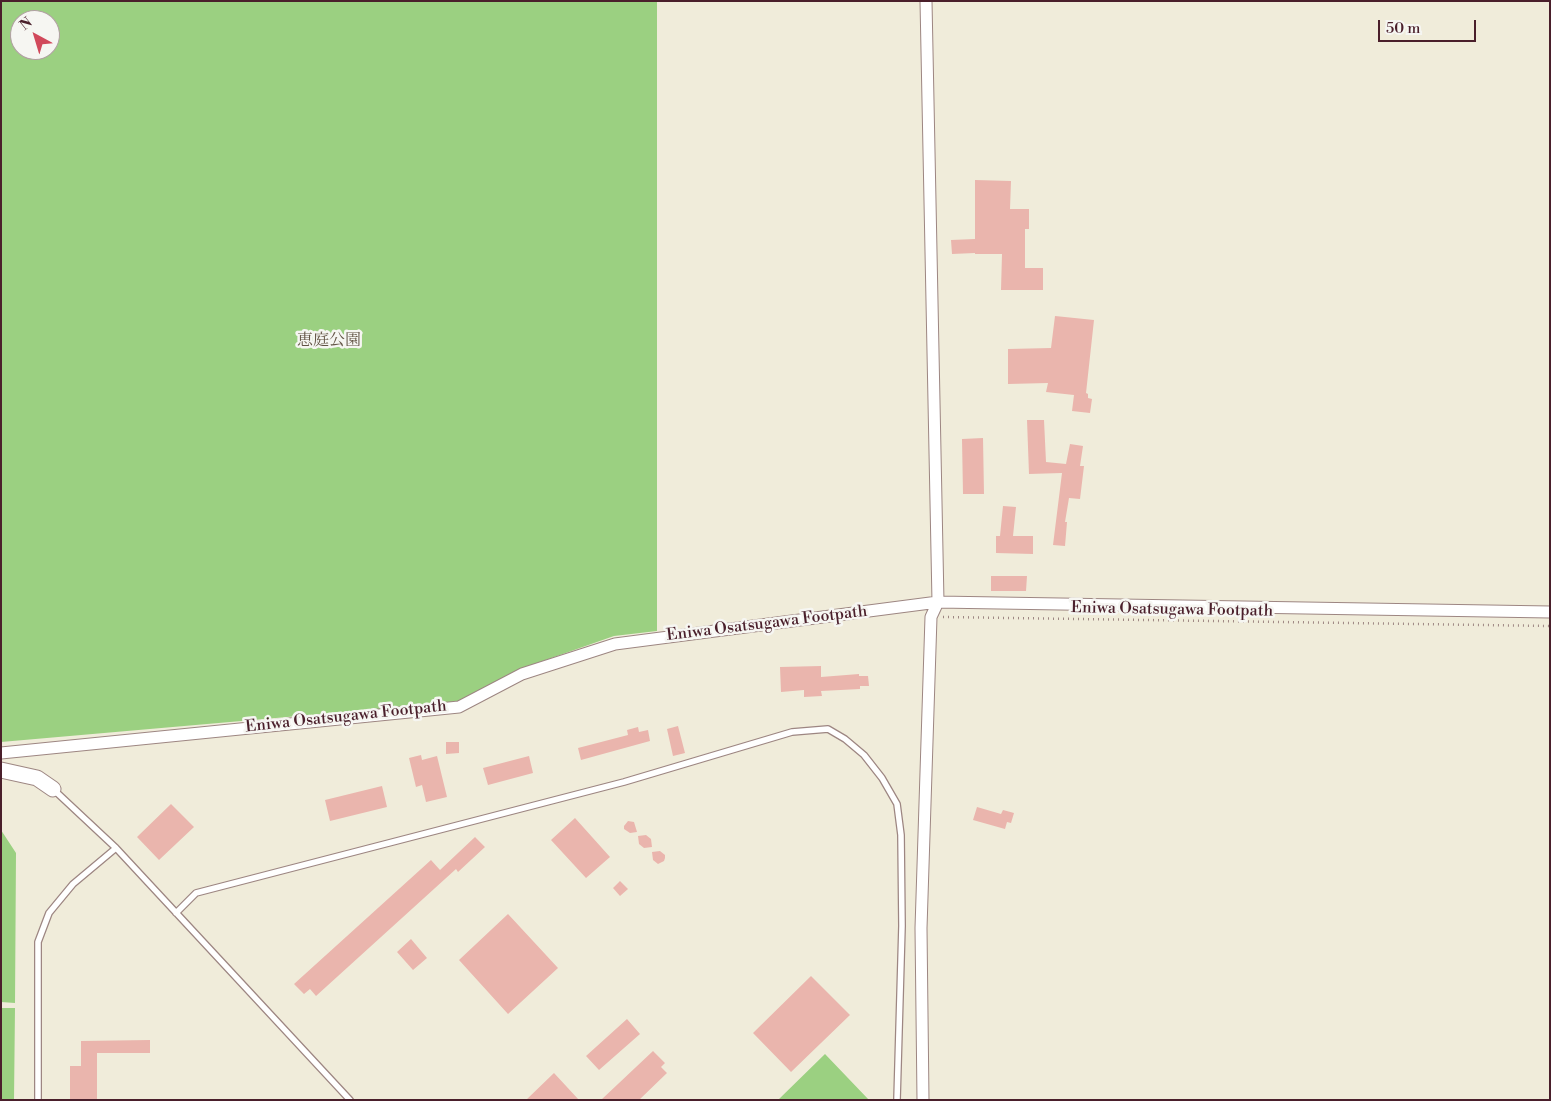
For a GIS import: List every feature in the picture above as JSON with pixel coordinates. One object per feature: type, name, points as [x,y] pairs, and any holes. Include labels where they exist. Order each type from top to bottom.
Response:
[{"type":"street","points":[[922,1100],[921,928],[931,616],[938,602],[926,1]]},
{"type":"street","points":[[1,754],[459,707],[522,674],[615,644],[938,602],[1550,612]]},
{"type":"street","points":[[1,770],[37,778],[53,789]]},
{"type":"lane","points":[[176,914],[196,893],[614,784],[792,732],[828,729],[845,739],[864,755],[882,778],[897,804],[900,835],[902,926],[897,1100]]},
{"type":"lane","points":[[53,789],[116,848],[350,1100]]},
{"type":"lane","points":[[38,1100],[38,942],[49,913],[73,884],[116,848]]},
{"type":"path","name":"Eniwa Osatsugawa Footpath","points":[[931,616],[1550,626]]},
{"type":"green space","name":"恵庭公園","points":[[1,1],[657,1],[657,631],[614,636],[520,669],[459,702],[1,742]]},
{"type":"green space","points":[[1,830],[16,853],[15,1003],[1,1002]]},
{"type":"green space","points":[[1,1008],[15,1008],[14,1100],[1,1100]]},
{"type":"green space","points":[[825,1054],[869,1100],[778,1100]]},
{"type":"building","points":[[975,180],[1011,181],[1010,209],[1029,209],[1029,229],[1025,229],[1025,268],[1043,268],[1043,290],[1001,290],[1002,254],[952,254],[951,240],[975,239]]},
{"type":"building","points":[[1055,316],[1094,320],[1086,393],[1088,398],[1092,399],[1090,413],[1072,411],[1074,395],[1046,392],[1048,383],[1008,384],[1008,349],[1051,348]]},
{"type":"building","points":[[1027,420],[1044,420],[1046,462],[1066,464],[1070,444],[1083,446],[1080,466],[1084,466],[1080,499],[1069,498],[1065,522],[1067,522],[1065,546],[1053,545],[1062,473],[1029,474]]},
{"type":"building","points":[[983,438],[984,494],[963,494],[962,439]]},
{"type":"building","points":[[1003,506],[1016,507],[1013,536],[1033,536],[1033,554],[996,553],[996,536],[1000,536]]},
{"type":"building","points":[[991,576],[1027,576],[1026,591],[991,591]]},
{"type":"building","points":[[821,666],[821,677],[859,674],[859,676],[868,676],[869,686],[860,686],[860,689],[821,691],[822,696],[804,697],[804,690],[781,692],[780,667]]},
{"type":"building","points":[[678,726],[685,753],[673,756],[667,729]]},
{"type":"building","points":[[638,727],[639,732],[648,730],[650,741],[581,760],[578,748],[628,735],[627,730]]},
{"type":"building","points":[[446,742],[459,742],[459,753],[446,754]]},
{"type":"building","points":[[421,755],[422,760],[437,756],[447,797],[426,802],[422,785],[416,787],[409,758]]},
{"type":"building","points":[[529,756],[533,773],[488,785],[483,768]]},
{"type":"building","points":[[382,786],[387,807],[330,821],[325,800]]},
{"type":"building","points":[[171,804],[194,827],[159,860],[137,837]]},
{"type":"building","points":[[977,807],[1001,814],[1003,810],[1014,813],[1011,823],[1007,822],[1005,829],[973,820]]},
{"type":"building","points":[[575,818],[610,857],[586,878],[551,840]]},
{"type":"building","points":[[628,821],[634,822],[637,832],[630,833],[624,829]]},
{"type":"building","points":[[646,835],[651,839],[652,847],[644,848],[639,844],[638,836]]},
{"type":"building","points":[[475,837],[485,847],[458,872],[456,869],[316,996],[310,989],[304,994],[294,984],[431,860],[440,870]]},
{"type":"building","points":[[660,851],[665,855],[665,858],[664,861],[658,864],[653,860],[652,852]]},
{"type":"building","points":[[620,881],[628,889],[620,896],[613,888]]},
{"type":"building","points":[[508,914],[558,968],[508,1014],[459,960]]},
{"type":"building","points":[[411,939],[427,958],[413,970],[397,952]]},
{"type":"building","points":[[811,976],[850,1015],[791,1072],[753,1033]]},
{"type":"building","points":[[627,1019],[640,1034],[599,1070],[586,1056]]},
{"type":"building","points":[[150,1040],[150,1053],[97,1053],[97,1100],[70,1100],[70,1066],[81,1066],[81,1041]]},
{"type":"building","points":[[653,1051],[665,1063],[661,1067],[667,1073],[639,1100],[601,1100]]},
{"type":"building","points":[[554,1073],[579,1100],[526,1100]]}]
